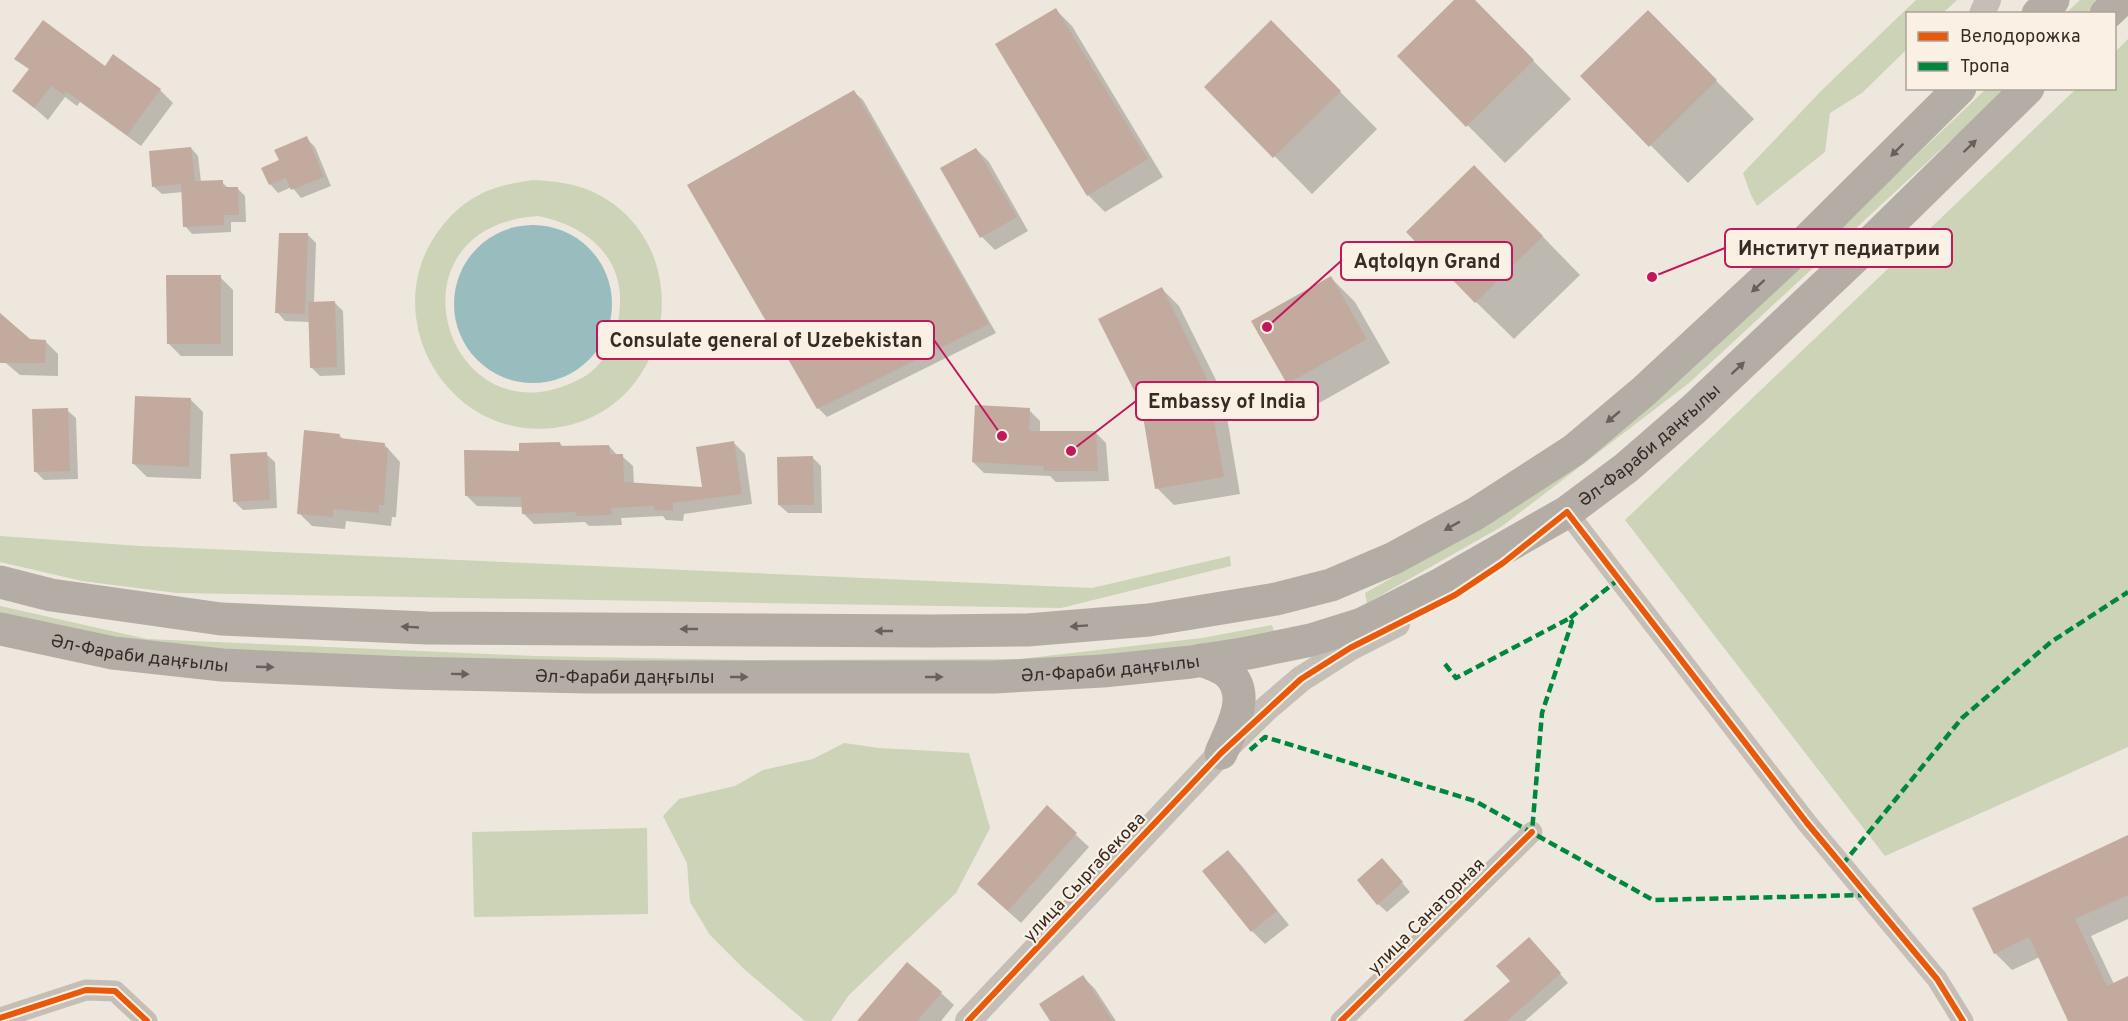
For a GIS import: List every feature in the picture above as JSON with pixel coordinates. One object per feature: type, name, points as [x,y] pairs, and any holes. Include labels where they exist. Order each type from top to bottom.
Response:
[{"type":"main road","points":[[2040,12],[2053,0]]},
{"type":"main road","points":[[2108,12],[2121,0]]},
{"type":"main road","name":"Әл-Фараби даңғылы","points":[[0,629],[113,653],[211,664],[406,673],[587,677],[994,677],[1103,671],[1202,660],[1311,640],[1362,624],[1439,585],[1568,512],[1626,468],[1694,410],[1872,241],[2026,90]]},
{"type":"main road","points":[[0,582],[51,595],[221,619],[427,628],[932,631],[1027,630],[1137,621],[1243,605],[1332,585],[1392,559],[1475,514],[1574,450],[1644,391],[1809,238],[1949,95]]},
{"type":"main road","points":[[1202,660],[1227,672],[1238,685],[1240,698],[1221,753]]},
{"type":"street","name":"улица Сыргабекова","points":[[968,1021],[1221,753],[1301,679],[1350,648],[1455,595],[1503,563],[1568,512]]},
{"type":"street","points":[[1568,512],[1807,823],[1937,980],[1963,1021]]},
{"type":"street","name":"улица Санаторная","points":[[1341,1021],[1532,832]]},
{"type":"street","points":[[0,1018],[86,990],[115,992],[147,1021]]},
{"type":"green space","points":[[1916,0],[1957,0],[1944,12],[1906,12],[1906,50],[1862,93],[1830,113],[1825,152],[1757,206],[1743,173],[1822,90]]},
{"type":"green space","points":[[2080,0],[2101,0],[2088,12],[2067,12]]},
{"type":"green space","points":[[2128,39],[2128,747],[1885,856],[1625,520],[2075,90],[2116,90],[2116,51]]},
{"type":"green space","points":[[1985,90],[2005,90],[1689,383],[1501,527],[1367,603],[1365,593],[1498,518],[1681,379]]},
{"type":"green space","points":[[533,180],[584,188],[627,215],[650,248],[661,285],[660,323],[649,360],[627,392],[595,416],[553,428],[514,426],[480,413],[452,391],[431,363],[418,330],[415,294],[423,259],[443,225],[458,209],[477,196],[498,187]],"holes":[[[538,216],[581,232],[604,252],[612,264],[620,295],[616,331],[600,363],[582,378],[535,392],[496,385],[467,362],[449,328],[446,291],[458,256],[488,229]]]},
{"type":"green space","points":[[0,536],[140,546],[1092,588],[1230,556],[1231,566],[1061,608],[177,593],[82,581],[0,562]]},
{"type":"green space","points":[[0,606],[147,639],[535,656],[745,660],[1020,659],[1202,638],[1272,625],[1274,632],[1202,645],[1019,669],[533,667],[148,650],[0,619]]},
{"type":"green space","points":[[844,743],[879,748],[969,753],[990,828],[956,893],[849,995],[831,1021],[805,1021],[744,969],[710,935],[690,902],[687,863],[663,816],[679,799],[735,786],[763,770],[813,759]]},
{"type":"green space","points":[[647,828],[648,914],[474,917],[472,832]]},
{"type":"water","points":[[533,225],[548,226],[563,231],[577,238],[589,248],[599,260],[606,274],[611,289],[611,319],[606,334],[599,348],[589,360],[577,370],[563,377],[548,382],[533,383],[518,382],[503,377],[489,370],[477,360],[467,348],[460,334],[455,319],[454,304],[455,289],[460,274],[467,260],[477,248],[489,238],[503,231],[518,226]]},
{"type":"building","points":[[1454,0],[1475,0],[1534,60],[1466,127],[1397,56]]},
{"type":"building","points":[[1056,8],[1148,159],[1087,196],[995,44]]},
{"type":"building","points":[[1648,10],[1717,80],[1649,147],[1580,76]]},
{"type":"building","points":[[43,20],[105,66],[113,54],[161,89],[127,135],[66,91],[64,95],[51,86],[34,108],[12,91],[29,69],[14,59]]},
{"type":"building","points":[[1271,20],[1341,91],[1273,158],[1204,87]]},
{"type":"building","points":[[854,90],[989,324],[817,409],[687,185]]},
{"type":"building","points":[[307,136],[324,177],[291,190],[286,178],[269,185],[261,168],[279,160],[274,150]]},
{"type":"building","points":[[191,147],[195,181],[223,180],[223,187],[238,187],[239,215],[224,215],[224,225],[183,227],[181,184],[152,187],[149,151]]},
{"type":"building","points":[[976,148],[1017,217],[980,238],[940,168]]},
{"type":"building","points":[[1474,165],[1543,236],[1475,303],[1406,232]]},
{"type":"building","points":[[279,233],[308,233],[305,314],[275,313]]},
{"type":"building","points":[[166,275],[221,275],[221,344],[167,344]]},
{"type":"building","points":[[1331,276],[1367,339],[1287,384],[1251,321]]},
{"type":"building","points":[[1162,287],[1206,376],[1224,477],[1155,489],[1141,404],[1098,319]]},
{"type":"building","points":[[335,301],[337,367],[310,368],[308,302]]},
{"type":"building","points":[[0,313],[30,339],[46,340],[45,363],[0,363]]},
{"type":"building","points":[[135,396],[191,398],[189,467],[132,464]]},
{"type":"building","points":[[975,405],[1030,408],[1029,431],[1096,431],[1098,471],[1043,471],[1044,466],[972,462]]},
{"type":"building","points":[[68,408],[70,471],[34,472],[32,409]]},
{"type":"building","points":[[304,430],[340,434],[339,438],[385,443],[384,448],[388,448],[384,505],[379,505],[379,513],[333,509],[333,517],[297,514]]},
{"type":"building","points":[[734,441],[742,494],[673,503],[673,511],[654,510],[654,506],[611,508],[612,515],[576,516],[576,512],[522,514],[521,497],[465,496],[464,450],[519,451],[519,443],[560,442],[560,446],[609,445],[610,454],[623,454],[624,482],[702,487],[696,447]]},
{"type":"building","points":[[267,452],[270,500],[233,502],[230,454]]},
{"type":"building","points":[[813,456],[814,505],[778,505],[777,457]]},
{"type":"building","points":[[1047,805],[1077,833],[1008,911],[977,884]]},
{"type":"building","points":[[2128,835],[2128,895],[2075,919],[2107,986],[2128,976],[2128,1021],[2068,1021],[2029,937],[1994,954],[1972,908]]},
{"type":"building","points":[[1228,850],[1277,911],[1251,932],[1202,871]]},
{"type":"building","points":[[1382,858],[1403,882],[1377,905],[1357,880]]},
{"type":"building","points":[[1529,937],[1561,973],[1507,1021],[1463,1021],[1510,981],[1496,966]]},
{"type":"building","points":[[907,962],[942,992],[917,1021],[857,1021]]},
{"type":"building","points":[[1083,975],[1113,1021],[1050,1021],[1039,1004]]},
{"type":"marked path","points":[[1570,618],[1619,579]]},
{"type":"marked path","points":[[1842,865],[1962,718],[2051,642],[2128,592]]},
{"type":"marked path","points":[[1445,664],[1456,678],[1570,618],[1572,622],[1542,713],[1532,832]]},
{"type":"marked path","points":[[1250,750],[1265,737],[1475,801],[1653,900],[1866,895]]},
{"type":"cycle path","points":[[968,1021],[1221,753],[1301,679],[1350,648],[1455,595],[1503,563],[1567,512],[1807,823],[1937,979],[1963,1021]]},
{"type":"cycle path","points":[[1341,1021],[1532,832]]},
{"type":"cycle path","points":[[0,1018],[86,990],[115,991],[147,1021]]},
{"type":"place","name":"Институт педиатрии","points":[[1652,277]]},
{"type":"place","name":"Aqtolqyn Grand","points":[[1267,327]]},
{"type":"place","name":"Consulate general of Uzebekistan","points":[[1002,436]]},
{"type":"place","name":"Embassy of India","points":[[1071,451]]}]
